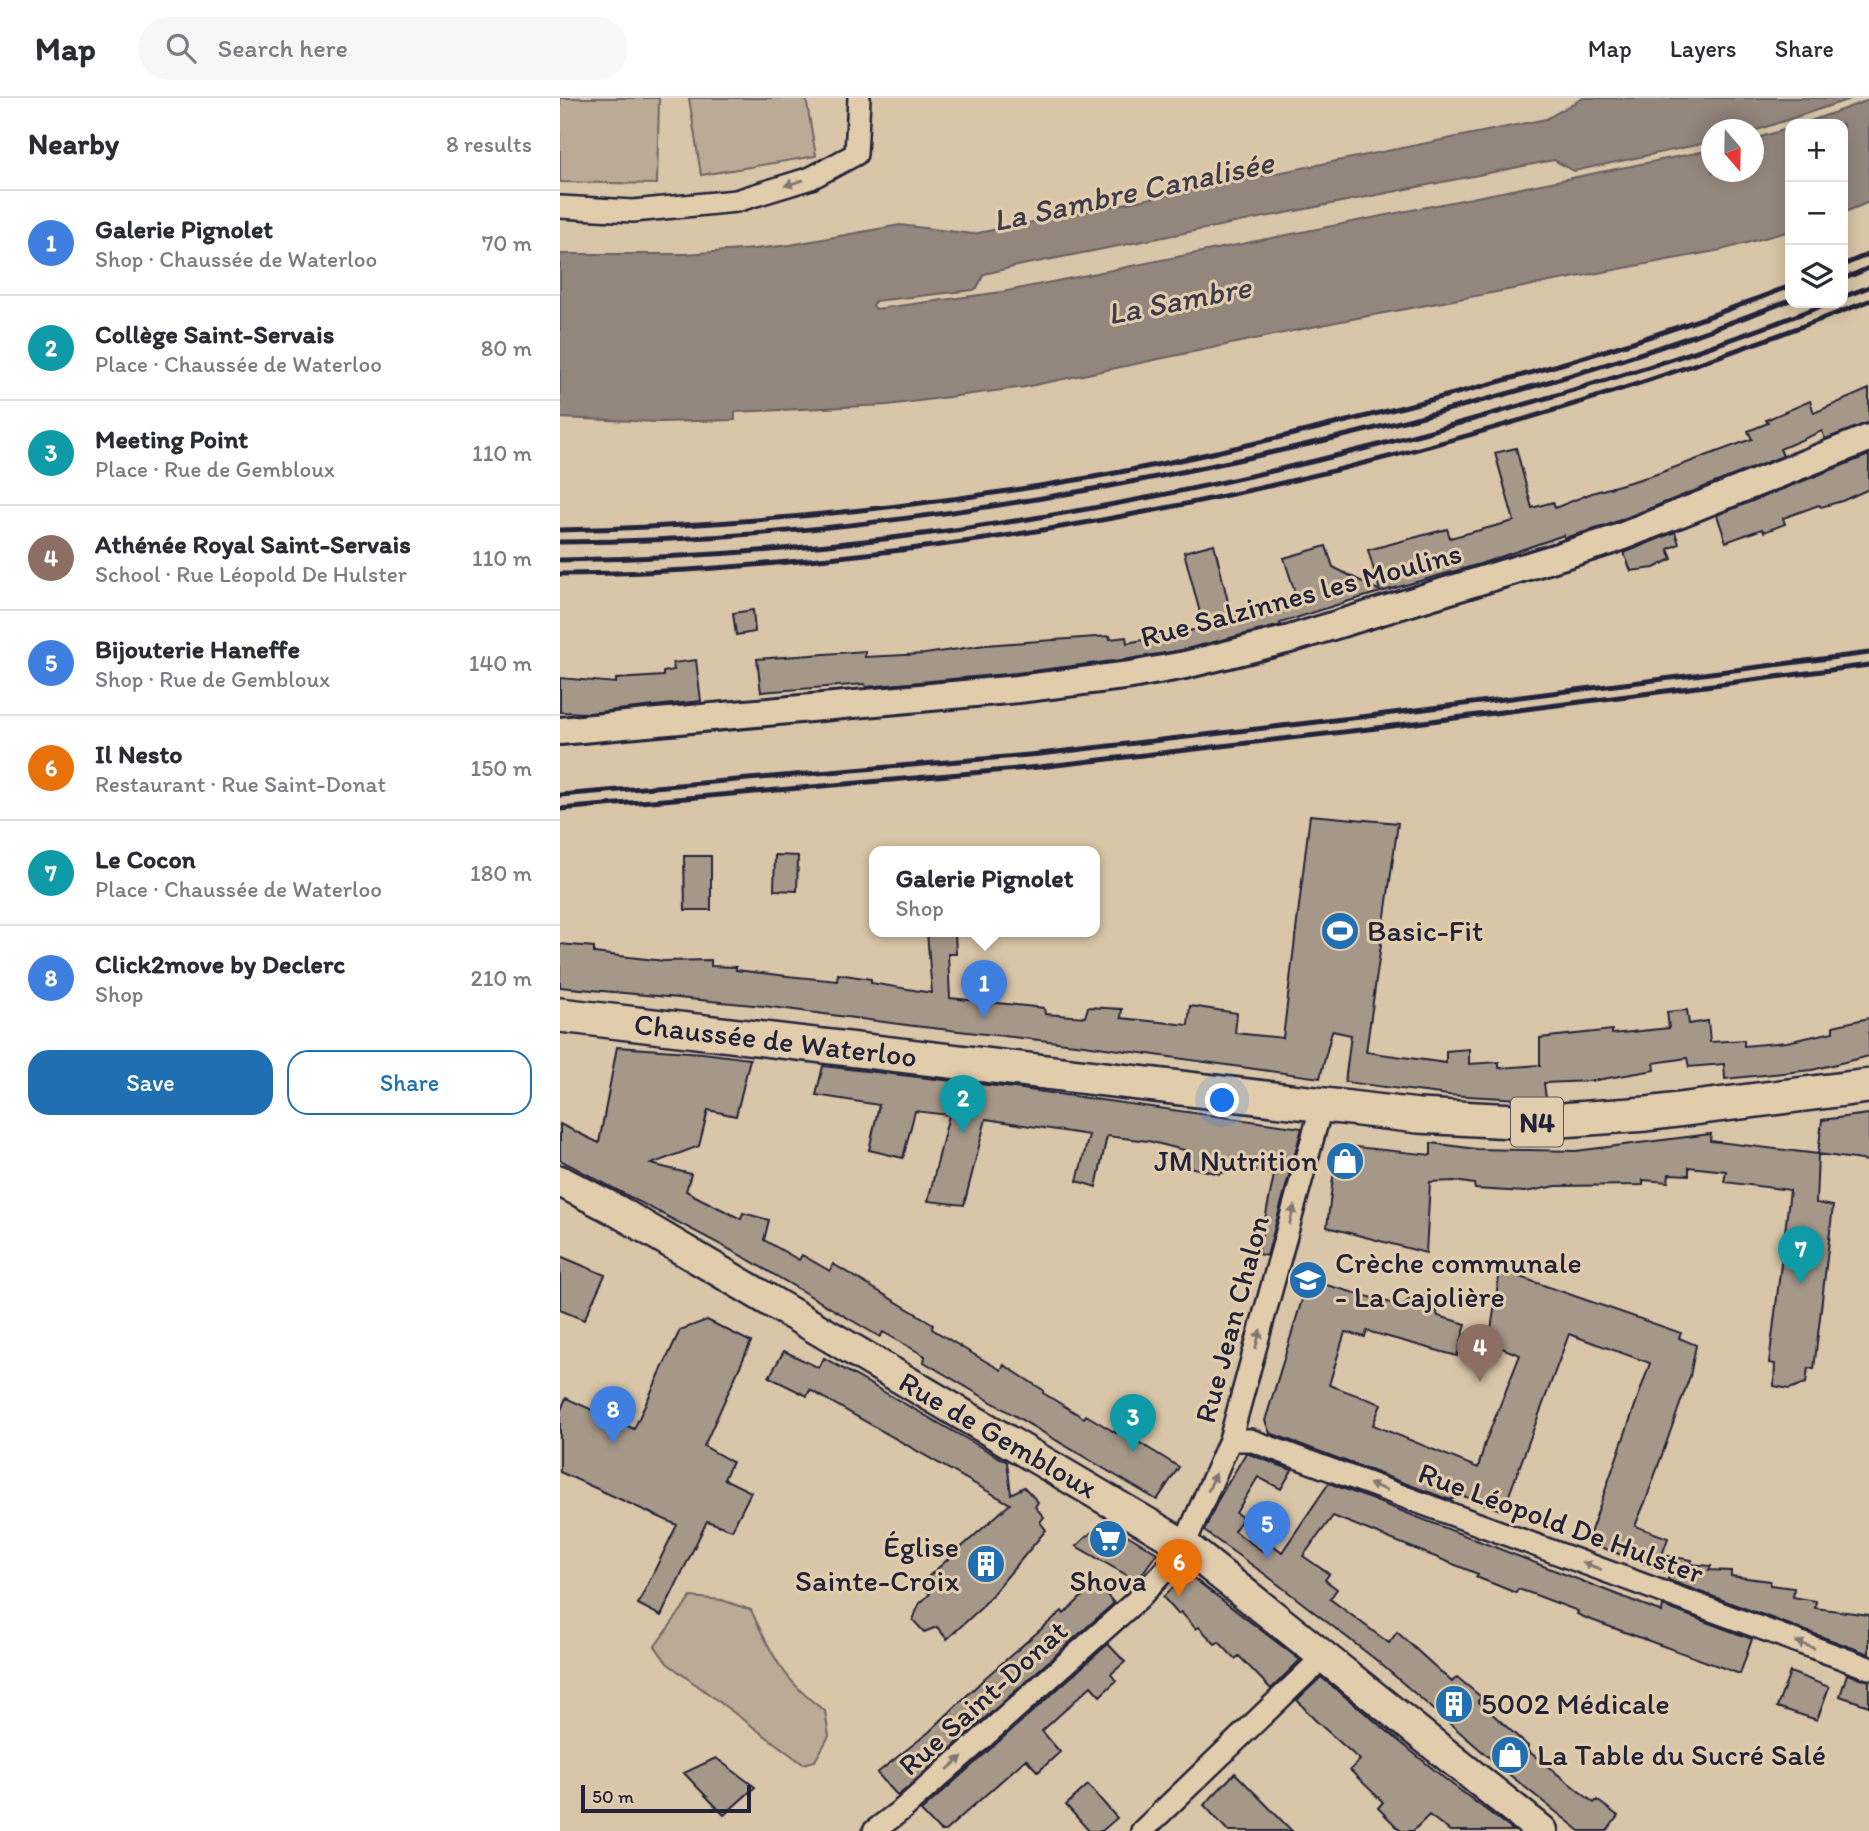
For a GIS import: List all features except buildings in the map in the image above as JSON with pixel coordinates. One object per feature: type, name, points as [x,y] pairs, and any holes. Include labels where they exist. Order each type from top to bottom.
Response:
[{"type":"main road","name":"Chaussée de Waterloo","points":[[560,1015],[1418,1116],[1533,1122],[1659,1112],[1869,1086]]},
{"type":"main road","name":"Rue de Gembloux","points":[[560,1181],[614,1209],[1184,1545],[1542,1831]]},
{"type":"street","points":[[560,207],[633,211],[736,201],[811,178],[856,154],[859,98]]},
{"type":"street","name":"Rue Salzinnes les Moulins","points":[[560,731],[1018,689],[1131,675],[1185,665],[1290,639],[1613,540],[1869,438]]},
{"type":"street","name":"Rue Jean Chalon","points":[[1184,1545],[1230,1440],[1322,1104]]},
{"type":"street","name":"Rue Léopold De Hulster","points":[[1230,1440],[1250,1440],[1869,1668]]},
{"type":"street","name":"Rue Saint-Donat","points":[[874,1831],[904,1808],[1138,1600],[1184,1545]]},
{"type":"street","points":[[1142,1831],[1322,1657]]},
{"type":"shaded area","points":[[560,98],[659,98],[657,184],[560,182]]},
{"type":"shaded area","points":[[689,98],[806,98],[816,156],[701,175]]},
{"type":"shaded area","points":[[691,1597],[722,1600],[751,1610],[780,1666],[799,1689],[825,1711],[829,1736],[815,1761],[803,1764],[667,1663],[655,1646]]},
{"type":"water","name":"La Sambre","points":[[1583,98],[1853,98],[1764,128],[1764,119],[1701,119],[1701,144],[1574,171],[1554,160],[1022,265],[984,274],[977,288],[973,290],[875,301],[873,306],[876,309],[1002,292],[1701,152],[1701,182],[1764,182],[1764,136],[1785,130],[1785,232],[1721,250],[1336,322],[1025,387],[888,405],[735,412],[735,420],[658,422],[560,418],[560,254],[685,254],[754,249],[900,225],[973,234],[1546,119]]},
{"type":"water","points":[[1869,100],[1869,202],[1848,211],[1848,119],[1816,119]]},
{"type":"railway","points":[[1848,263],[1869,254]]},
{"type":"railway","points":[[1848,277],[1869,268]]},
{"type":"railway","points":[[1848,295],[1869,287]]},
{"type":"railway","points":[[560,530],[687,525],[813,515],[939,501],[1137,469],[1319,428],[1520,376],[1629,343],[1785,288]]},
{"type":"railway","points":[[560,574],[708,569],[857,555],[987,539],[1244,492],[1497,427],[1623,389],[1869,301]]},
{"type":"railway","points":[[560,542],[657,540],[851,525],[948,513],[1140,480],[1330,439],[1563,378],[1785,302]]},
{"type":"railway","points":[[560,560],[679,556],[913,536],[1144,498],[1259,474],[1488,415],[1660,363],[1815,308]]},
{"type":"railway","points":[[560,795],[1040,754],[1869,653]]},
{"type":"railway","points":[[560,809],[1039,767],[1369,729],[1869,665]]},
{"type":"place","name":"Basic-Fit","points":[[1340,931]]},
{"type":"place","name":"Galerie Pignolet","points":[[984,1018]]},
{"type":"place","name":"Collège Saint-Servais","points":[[963,1133]]},
{"type":"place","name":"JM Nutrition","points":[[1345,1161]]},
{"type":"place","name":"Crèche communale - La Cajolière","points":[[1308,1280]]},
{"type":"place","name":"Le Cocon","points":[[1801,1284]]},
{"type":"place","name":"Athénée Royal Saint-Servais","points":[[1480,1382]]},
{"type":"place","name":"Click2move by Declerc","points":[[613,1444]]},
{"type":"place","name":"Meeting Point","points":[[1133,1452]]},
{"type":"place","name":"Shova","points":[[1108,1539]]},
{"type":"place","name":"Bijouterie Haneffe","points":[[1267,1559]]},
{"type":"place","name":"Église Sainte-Croix","points":[[986,1564]]},
{"type":"place","name":"Il Nesto","points":[[1179,1597]]},
{"type":"place","name":"5002 Médicale","points":[[1454,1704]]},
{"type":"place","name":"La Table du Sucré Salé","points":[[1510,1755]]},
{"type":"water label","name":"La Sambre Canalisée","points":[[1133,191]]}]
